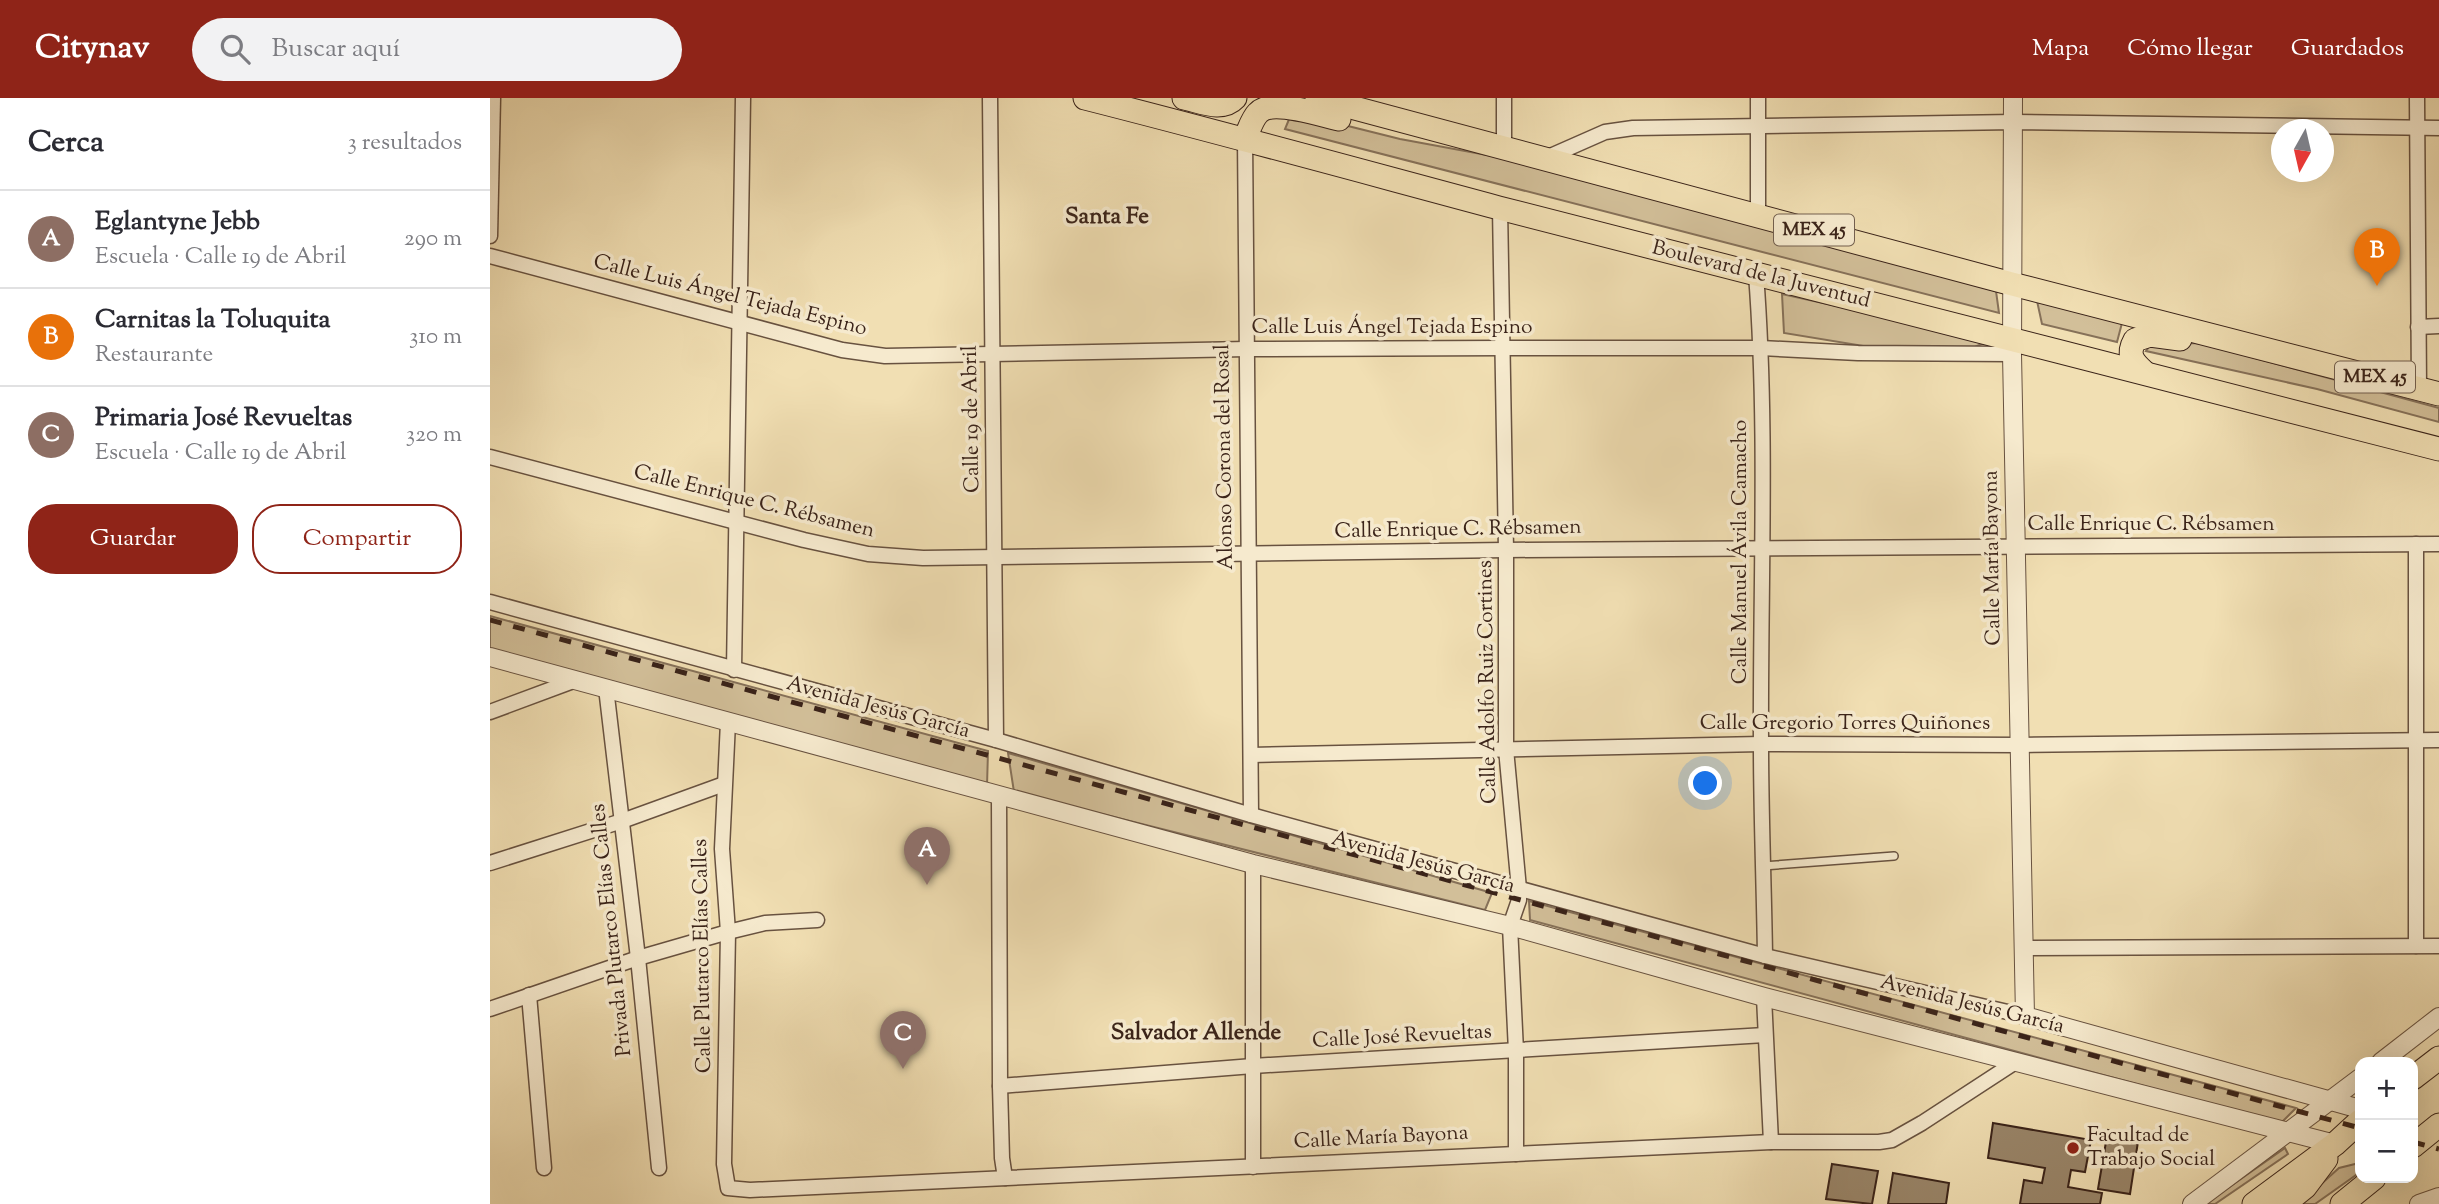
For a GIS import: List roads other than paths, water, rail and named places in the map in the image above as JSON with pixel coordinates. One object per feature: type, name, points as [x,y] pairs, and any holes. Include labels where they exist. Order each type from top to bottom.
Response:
[{"type":"main road","name":"Boulevard de la Juventud","points":[[1085,98],[1755,274],[2012,346],[2143,371],[2439,449]]},
{"type":"main road","points":[[1184,98],[1220,106],[1235,98]]},
{"type":"main road","name":"MEX 45","points":[[1317,98],[2012,284],[2429,392]]},
{"type":"main road","points":[[1245,138],[1256,114],[1266,106],[1282,106],[1410,135],[1442,131]]},
{"type":"main road","points":[[2143,371],[2132,360],[2130,349],[2135,340],[2150,335],[2311,360]]},
{"type":"main road","points":[[2418,1074],[2439,1058]]},
{"type":"main road","points":[[2418,1122],[2438,1126]]},
{"type":"main road","points":[[2254,1204],[2335,1144],[2355,1126]]},
{"type":"main road","points":[[2418,1142],[2438,1126]]},
{"type":"main road","points":[[2284,1204],[2305,1187],[2322,1167],[2335,1144]]},
{"type":"main road","points":[[2342,1204],[2368,1183]]},
{"type":"street","points":[[490,236],[493,98]]},
{"type":"street","points":[[734,670],[743,98]]},
{"type":"street","name":"Calle 19 de Abril","points":[[990,98],[996,740]]},
{"type":"street","name":"Alonso Corona del Rosal","points":[[1245,98],[1251,815]]},
{"type":"street","points":[[1504,98],[1504,148]]},
{"type":"street","points":[[1758,98],[1758,214]]},
{"type":"street","name":"Calle María Bayona","points":[[2014,98],[2012,346],[2025,1016]]},
{"type":"street","points":[[2417,98],[2418,327],[2429,392]]},
{"type":"street","points":[[1546,158],[1605,132],[1633,128],[2014,122],[2439,128]]},
{"type":"street","name":"Calle Adolfo Ruiz Cortines","points":[[1500,208],[1506,550],[1506,749],[1519,889],[1519,900],[1510,926],[1516,1051],[1516,1154]]},
{"type":"street","name":"Calle Luis Ángel Tejada Espino","points":[[490,256],[739,320],[842,350],[885,356],[1247,349],[1503,348],[1761,348],[1871,354],[2012,346]]},
{"type":"street","name":"Calle Manuel Ávila Camacho","points":[[1755,274],[1761,348],[1761,744],[1765,956]]},
{"type":"street","points":[[2418,327],[2439,326]]},
{"type":"street","name":"Calle Enrique C. Rébsamen","points":[[490,457],[804,540],[868,554],[923,558],[1506,550],[2439,544]]},
{"type":"street","points":[[2416,544],[2416,946]]},
{"type":"street","name":"Avenida Jesús García","points":[[490,602],[996,740],[1251,815],[1765,956],[2025,1016],[2355,1108]]},
{"type":"street","name":"Avenida Jesús García","points":[[490,657],[999,797],[1253,864],[1510,926],[1764,998],[2335,1144]]},
{"type":"street","points":[[490,712],[576,680]]},
{"type":"street","name":"Privada Plutarco Elías Calles","points":[[606,688],[638,958],[659,1168]]},
{"type":"street","name":"Calle Plutarco Elías Calles","points":[[728,722],[722,849],[728,932],[724,1176],[729,1188]]},
{"type":"street","name":"Calle Gregorio Torres Quiñones","points":[[1251,755],[1761,744],[2020,745],[2439,740]]},
{"type":"street","points":[[490,863],[622,821],[724,784]]},
{"type":"street","points":[[999,797],[1000,1086],[1005,1178]]},
{"type":"street","points":[[1253,864],[1253,1167]]},
{"type":"street","points":[[490,1009],[638,958],[728,932],[765,923],[817,920]]},
{"type":"street","points":[[2024,948],[2439,946]]},
{"type":"street","points":[[529,995],[544,1168]]},
{"type":"street","points":[[1764,998],[1771,1142]]},
{"type":"street","points":[[2387,1057],[2439,1017]]},
{"type":"street","name":"Calle José Revueltas","points":[[1000,1086],[1254,1066],[1765,1035]]},
{"type":"street","name":"Calle María Bayona","points":[[729,1188],[750,1190],[1771,1142],[1880,1142],[1892,1140],[1912,1129],[2014,1063]]},
{"type":"street","points":[[2192,1204],[2355,1082]]},
{"type":"street","points":[[2419,1204],[2439,1196]]},
{"type":"lane","points":[[1763,866],[1894,856]]},
{"type":"railway","points":[[490,620],[2355,1127]]},
{"type":"railway","points":[[2418,1143],[2439,1149]]},
{"type":"place","name":"Carnitas la Toluquita","points":[[2377,286]]},
{"type":"place","name":"Eglantyne Jebb","points":[[927,885]]},
{"type":"place","name":"Primaria José Revueltas","points":[[903,1069]]},
{"type":"place","name":"Facultad de Trabajo Social","points":[[2073,1148]]},
{"type":"district","name":"Santa Fe","points":[[1107,217]]},
{"type":"district","name":"Salvador Allende","points":[[1196,1033]]}]
